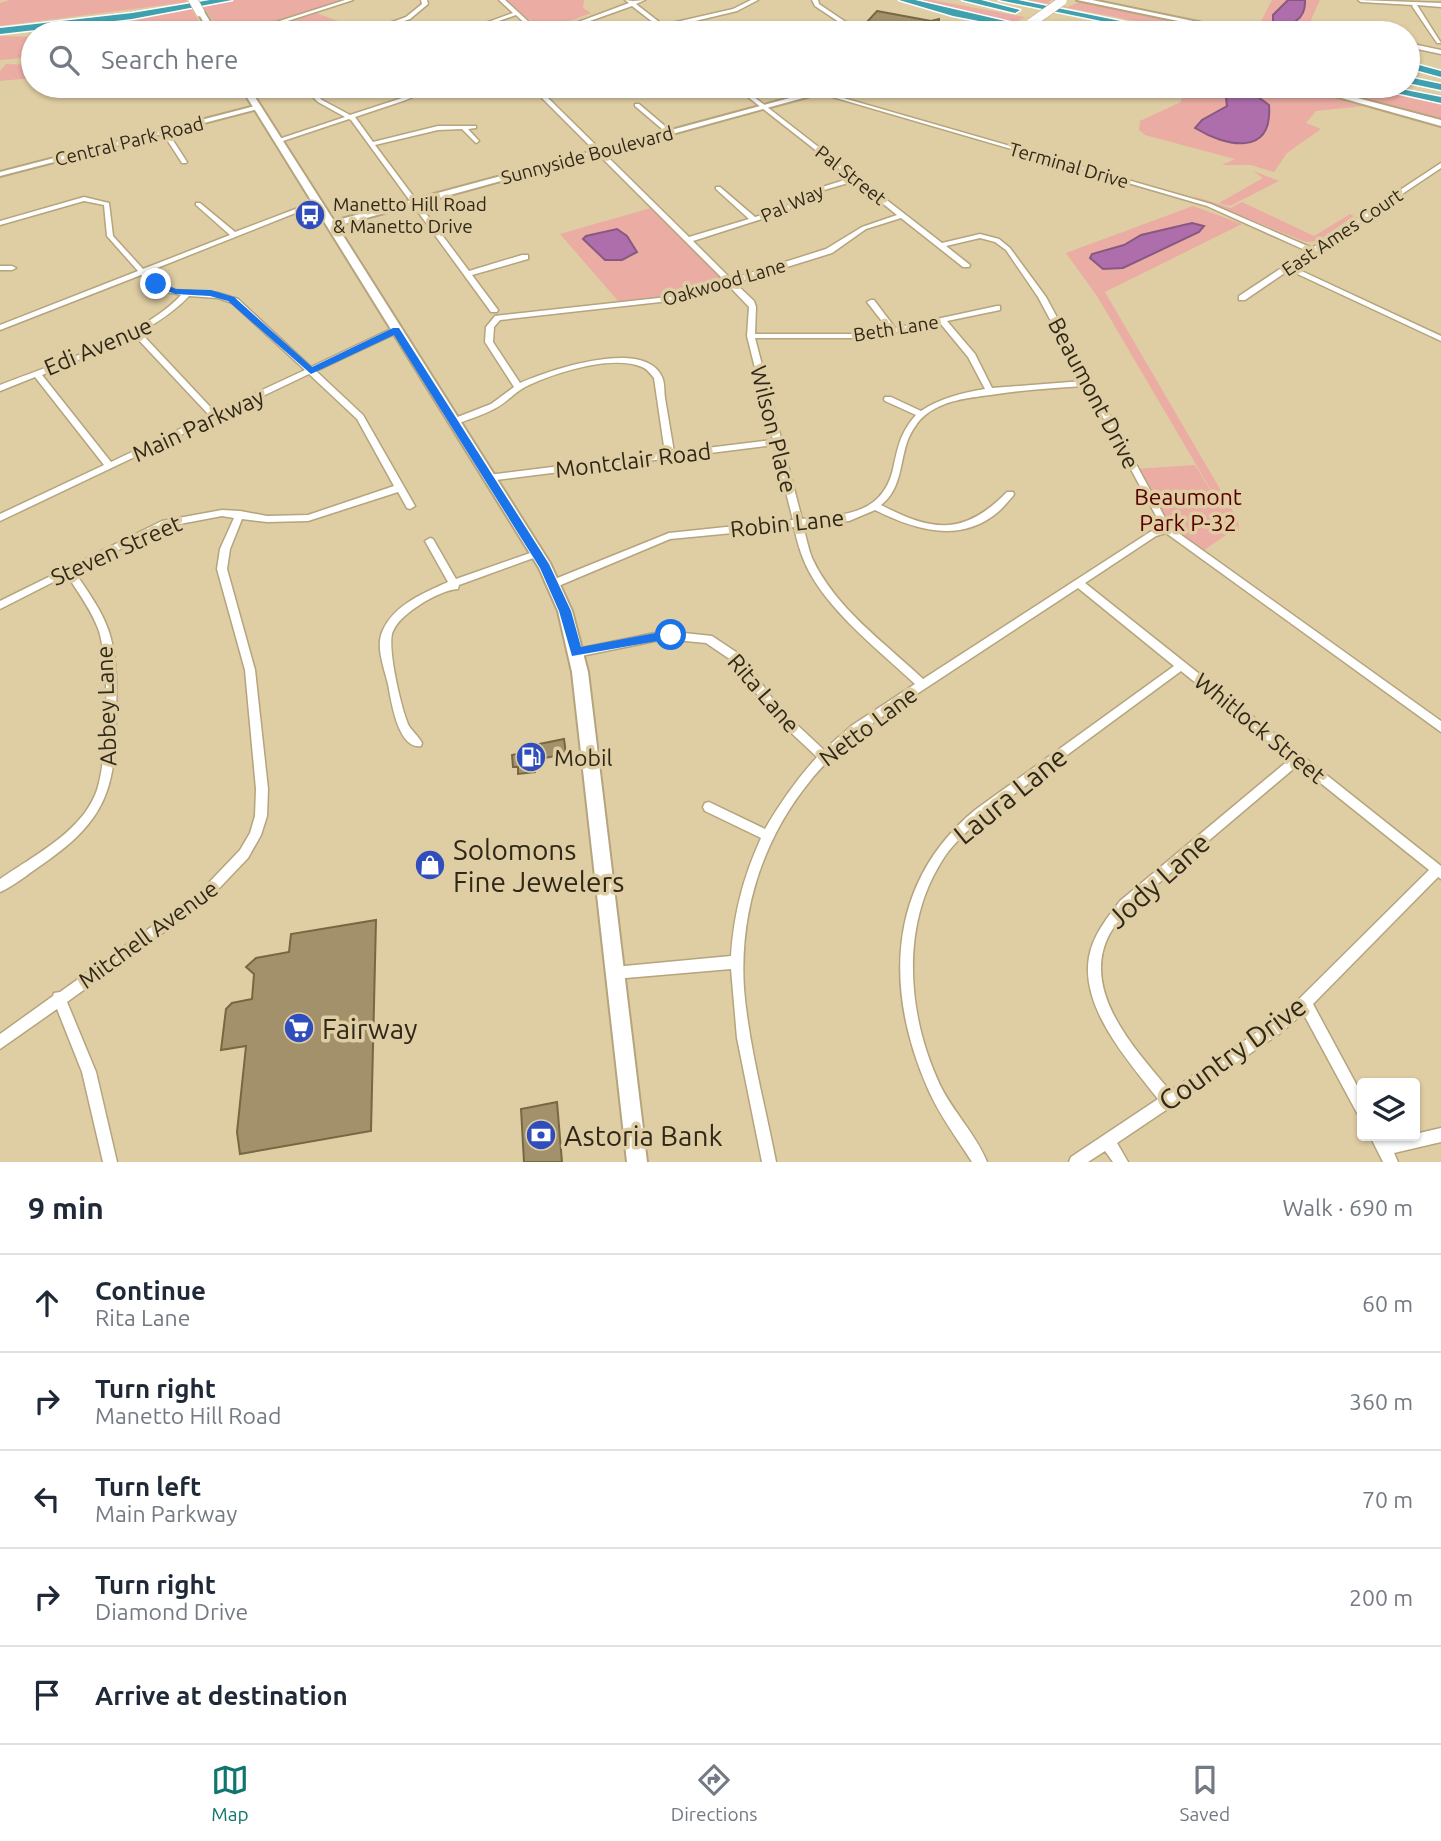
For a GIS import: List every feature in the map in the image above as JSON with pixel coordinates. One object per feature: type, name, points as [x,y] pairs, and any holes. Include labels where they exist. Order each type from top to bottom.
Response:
[{"type":"highway","points":[[72,21],[212,0]]},
{"type":"highway","points":[[88,21],[227,0]]},
{"type":"highway","points":[[904,0],[953,13],[1003,21]]},
{"type":"highway","points":[[946,0],[1021,11]]},
{"type":"highway","points":[[967,0],[1071,21]]},
{"type":"highway","points":[[1004,0],[1112,21]]},
{"type":"highway","points":[[110,21],[132,16]]},
{"type":"highway","points":[[0,31],[21,28]]},
{"type":"highway","points":[[0,31],[21,29]]},
{"type":"highway","points":[[0,31],[21,34]]},
{"type":"highway","points":[[1420,68],[1441,73]]},
{"type":"highway","points":[[1420,83],[1441,87]]},
{"type":"highway","points":[[1420,93],[1441,98]]},
{"type":"highway","points":[[1420,94],[1441,98]]},
{"type":"main road","points":[[192,0],[206,21]]},
{"type":"main road","points":[[1033,21],[1062,0]]},
{"type":"main road","points":[[1081,0],[1187,21]]},
{"type":"main road","points":[[252,98],[537,554],[554,584],[570,625],[576,653],[637,1162]]},
{"type":"main road","name":"Sunnyside Boulevard","points":[[330,225],[798,98]]},
{"type":"main road","points":[[1348,98],[1441,123]]},
{"type":"street","points":[[284,21],[351,0]]},
{"type":"street","points":[[396,21],[417,13],[425,4],[424,0]]},
{"type":"street","points":[[502,0],[523,21]]},
{"type":"street","points":[[582,21],[629,1],[642,0]]},
{"type":"street","points":[[688,21],[735,10],[755,0]]},
{"type":"street","points":[[815,0],[817,5],[840,21]]},
{"type":"street","points":[[1361,0],[1415,6],[1441,5]]},
{"type":"street","points":[[629,1],[654,21]]},
{"type":"street","points":[[1415,6],[1430,20],[1439,42]]},
{"type":"street","points":[[494,21],[514,14]]},
{"type":"street","points":[[1420,48],[1441,52]]},
{"type":"street","points":[[317,98],[349,116],[494,310]]},
{"type":"street","points":[[278,141],[399,98]]},
{"type":"street","name":"Wilson Place","points":[[545,98],[753,307],[749,325],[751,337],[806,555],[824,589],[923,685]]},
{"type":"street","name":"Pal Street","points":[[752,98],[966,265]]},
{"type":"street","name":"Terminal Drive","points":[[842,98],[1209,205],[1312,251]]},
{"type":"street","points":[[637,105],[670,132]]},
{"type":"street","name":"Central Park Road","points":[[0,174],[258,108]]},
{"type":"street","points":[[463,127],[476,141]]},
{"type":"street","points":[[371,144],[438,128],[474,127]]},
{"type":"street","points":[[165,132],[184,162]]},
{"type":"street","name":"East Ames Court","points":[[1242,298],[1441,165]]},
{"type":"street","name":"Pal Way","points":[[688,240],[785,210],[805,194],[856,178]]},
{"type":"street","points":[[719,188],[754,220]]},
{"type":"street","points":[[0,223],[72,202],[101,200],[107,204],[110,236],[164,289],[218,294],[235,301],[360,417],[410,506]]},
{"type":"street","points":[[0,328],[316,203]]},
{"type":"street","points":[[198,204],[234,235]]},
{"type":"street","name":"Oakwood Lane","points":[[518,387],[489,342],[488,334],[494,320],[504,316],[664,300],[829,251],[864,228],[903,215]]},
{"type":"street","name":"Beaumont Drive","points":[[941,245],[974,236],[990,238],[1004,245],[1042,297],[1167,529],[1441,727]]},
{"type":"street","points":[[467,274],[525,257]]},
{"type":"street","points":[[1289,267],[1441,339]]},
{"type":"street","points":[[0,268],[12,268]]},
{"type":"street","name":"Edi Avenue","points":[[0,388],[166,316],[188,292]]},
{"type":"street","points":[[871,302],[893,331]]},
{"type":"street","name":"Beth Lane","points":[[751,337],[868,336],[997,308]]},
{"type":"street","points":[[942,320],[972,356],[990,393]]},
{"type":"street","name":"Main Parkway","points":[[0,518],[396,330]]},
{"type":"street","points":[[135,331],[215,416]]},
{"type":"street","points":[[453,422],[491,407],[518,387],[591,363],[622,360],[645,363],[658,377],[670,456]]},
{"type":"street","points":[[36,373],[110,466]]},
{"type":"street","points":[[888,399],[921,415],[948,400],[1088,383]]},
{"type":"street","name":"Robin Lane","points":[[554,584],[669,536],[849,518],[877,507],[890,492],[909,430],[921,415]]},
{"type":"street","name":"Montclair Road","points":[[488,478],[778,442]]},
{"type":"street","name":"Steven Street","points":[[0,604],[162,524],[202,514],[240,514],[267,519],[308,517],[399,488]]},
{"type":"street","points":[[877,507],[911,524],[949,529],[987,517],[1010,494]]},
{"type":"street","name":"Mitchell Avenue","points":[[0,1042],[203,897],[244,855],[255,835],[261,816],[262,789],[250,670],[222,569],[225,550],[240,514]]},
{"type":"street","name":"Netto Lane","points":[[769,1162],[742,1014],[737,962],[746,893],[760,849],[793,790],[822,755],[855,729],[1153,534],[1167,529]]},
{"type":"street","points":[[430,541],[455,586]]},
{"type":"street","points":[[417,743],[401,724],[386,650],[386,634],[401,611],[455,586],[537,554]]},
{"type":"street","name":"Abbey Lane","points":[[0,886],[65,841],[83,823],[99,803],[108,778],[110,680],[106,641],[96,611],[69,570]]},
{"type":"street","name":"Whitlock Street","points":[[1078,583],[1439,872]]},
{"type":"street","name":"Rita Lane","points":[[576,653],[665,635],[708,639],[738,659],[775,711],[822,755]]},
{"type":"street","name":"Laura Lane","points":[[980,1162],[934,1086],[912,1024],[905,970],[906,946],[911,914],[922,885],[940,854],[974,818],[1181,666]]},
{"type":"street","name":"Jody Lane","points":[[1168,1100],[1116,1034],[1101,1005],[1093,966],[1100,933],[1124,905],[1298,759]]},
{"type":"street","points":[[709,807],[768,836]]},
{"type":"street","name":"Country Drive","points":[[1076,1162],[1276,1027],[1305,1003],[1439,872]]},
{"type":"street","points":[[614,973],[737,962]]},
{"type":"street","points":[[59,998],[89,1072],[110,1162]]},
{"type":"street","points":[[1305,1003],[1357,1099]]},
{"type":"street","points":[[1391,1162],[1381,1142],[1441,1135]]},
{"type":"street","points":[[1107,1141],[1121,1162]]},
{"type":"green space","points":[[9,0],[188,2],[21,21],[21,23],[0,26],[0,3]]},
{"type":"green space","points":[[234,0],[353,0],[279,21],[213,21],[203,6]]},
{"type":"green space","points":[[502,0],[584,0],[583,8],[591,13],[570,21],[532,21],[524,16],[518,17]]},
{"type":"green space","points":[[912,0],[932,0],[1026,17],[1009,21]]},
{"type":"green space","points":[[1027,0],[1051,0],[1048,3],[1068,7],[1079,2],[1174,21],[1136,21]]},
{"type":"green space","points":[[1272,0],[1288,0],[1276,12],[1277,21],[1261,21]]},
{"type":"green space","points":[[1305,0],[1320,0],[1310,21],[1294,21],[1301,15]]},
{"type":"green space","points":[[191,8],[199,21],[115,21]]},
{"type":"green space","points":[[313,12],[338,21],[290,21]]},
{"type":"green space","points":[[0,36],[21,37],[21,58],[0,60]]},
{"type":"green space","points":[[6,64],[21,65],[21,79],[0,81],[0,71]]},
{"type":"green space","points":[[1182,98],[1333,98],[1364,106],[1316,111],[1306,123],[1321,129],[1287,153],[1274,172],[1251,165],[1222,165],[1235,159],[1145,135],[1139,130],[1140,121],[1181,102]]},
{"type":"green space","points":[[1356,98],[1420,98],[1441,102],[1441,120]]},
{"type":"green space","points":[[1253,171],[1279,181],[1230,206],[1219,203],[1263,178]]},
{"type":"green space","points":[[1190,195],[1231,208],[1242,202],[1314,236],[1350,214],[1354,216],[1318,241],[1306,242]]},
{"type":"green space","name":"Beaumont Park P-32","points":[[1193,206],[1242,224],[1105,292],[1238,520],[1239,530],[1236,528],[1200,553],[1167,529],[1135,469],[1195,465],[1224,512],[1097,296],[1066,253]],"holes":[[[1192,223],[1199,232],[1123,268],[1092,254],[1124,245],[1141,235]]]},
{"type":"green space","points":[[651,208],[727,282],[664,299],[619,302],[560,234]]},
{"type":"shaded area","points":[[1288,0],[1305,0],[1303,12],[1296,21],[1273,21],[1273,15]]},
{"type":"shaded area","points":[[1226,98],[1259,98],[1269,105],[1268,122],[1263,133],[1256,140],[1233,143],[1207,135],[1195,128],[1202,120],[1227,106]]},
{"type":"shaded area","points":[[1192,223],[1204,226],[1199,232],[1123,268],[1103,269],[1090,258],[1092,254],[1124,245],[1141,235]]},
{"type":"shaded area","points":[[617,229],[627,236],[637,252],[622,260],[605,260],[583,239],[586,236]]},
{"type":"building","points":[[877,11],[931,21],[868,21]]},
{"type":"building","name":"Mobil","points":[[564,739],[566,754],[534,760],[535,772],[518,774],[518,767],[513,767],[512,755],[535,750],[534,745]]},
{"type":"building","name":"Fairway","points":[[376,920],[371,1131],[240,1154],[237,1132],[246,1046],[221,1050],[226,1009],[232,1003],[252,999],[254,974],[246,967],[256,958],[289,952],[291,934]]},
{"type":"building","name":"Astoria Bank","points":[[557,1102],[562,1162],[524,1162],[521,1109]]},
{"type":"place","name":"Manetto Hill Road & Manetto Drive","points":[[310,215]]},
{"type":"place","name":"Mobil","points":[[531,757]]},
{"type":"place","name":"Solomons Fine Jewelers","points":[[430,865]]},
{"type":"place","name":"Fairway","points":[[299,1028]]},
{"type":"place","name":"Astoria Bank","points":[[541,1135]]},
{"type":"route","points":[[156,284],[164,289],[211,293],[235,301],[311,371],[396,330],[545,567],[565,611],[576,653],[671,635]]}]
